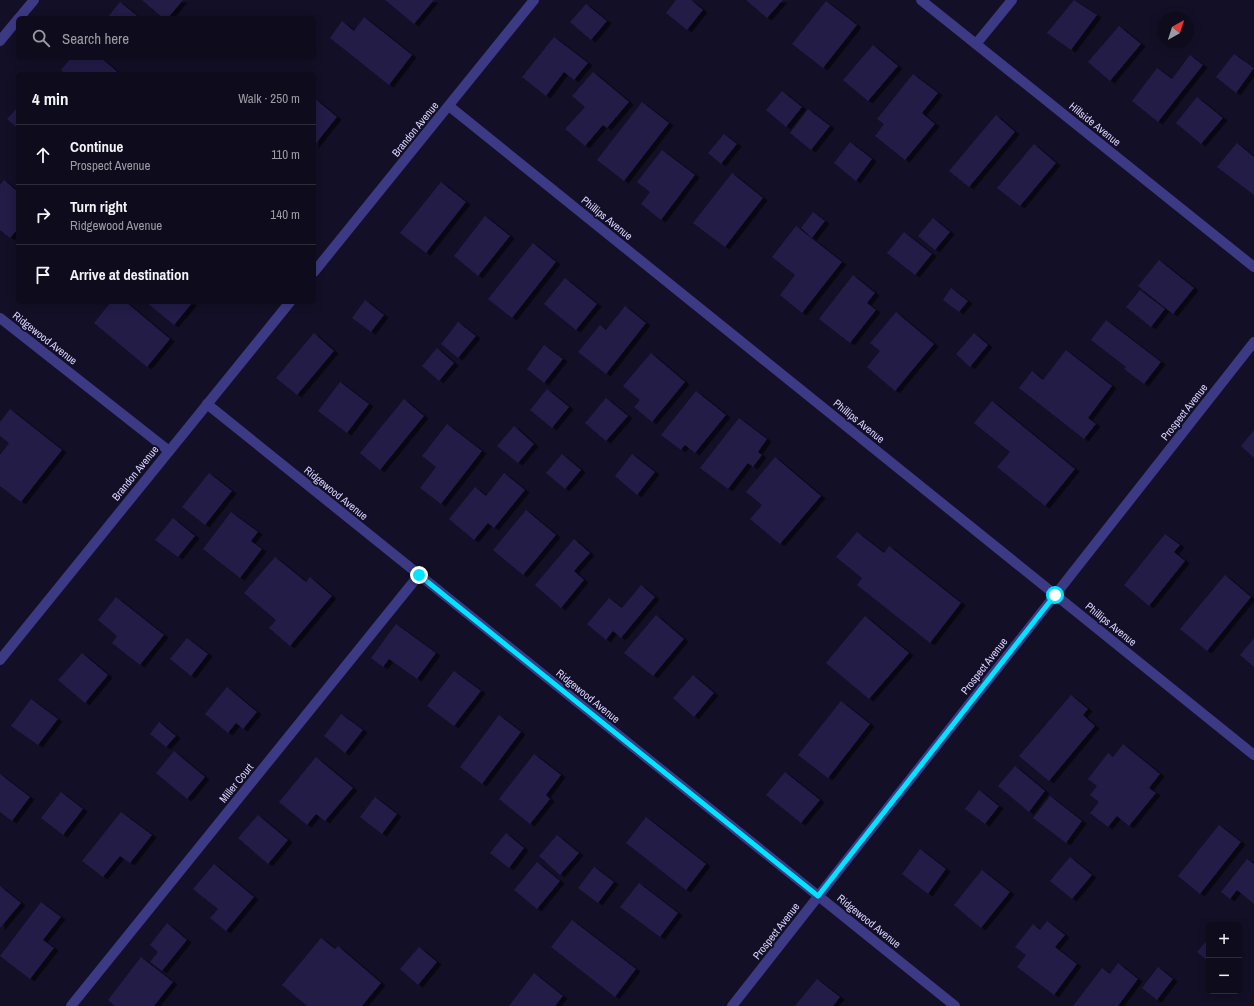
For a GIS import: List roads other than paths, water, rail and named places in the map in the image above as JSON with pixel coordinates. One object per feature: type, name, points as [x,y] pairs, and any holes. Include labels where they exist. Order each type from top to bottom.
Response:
[{"type":"street","points":[[21,16],[34,0]]},
{"type":"street","name":"Brandon Avenue","points":[[316,270],[534,0]]},
{"type":"street","name":"Hillside Avenue","points":[[921,0],[1254,267]]},
{"type":"street","points":[[976,44],[1012,0]]},
{"type":"street","points":[[0,41],[16,21]]},
{"type":"street","name":"Phillips Avenue","points":[[449,106],[1254,755]]},
{"type":"street","name":"Brandon Avenue","points":[[0,660],[288,304]]},
{"type":"street","name":"Ridgewood Avenue","points":[[0,318],[169,451]]},
{"type":"street","name":"Prospect Avenue","points":[[732,1006],[1254,342]]},
{"type":"street","name":"Ridgewood Avenue","points":[[207,404],[955,1006]]},
{"type":"street","name":"Miller Court","points":[[71,1006],[419,575]]}]
